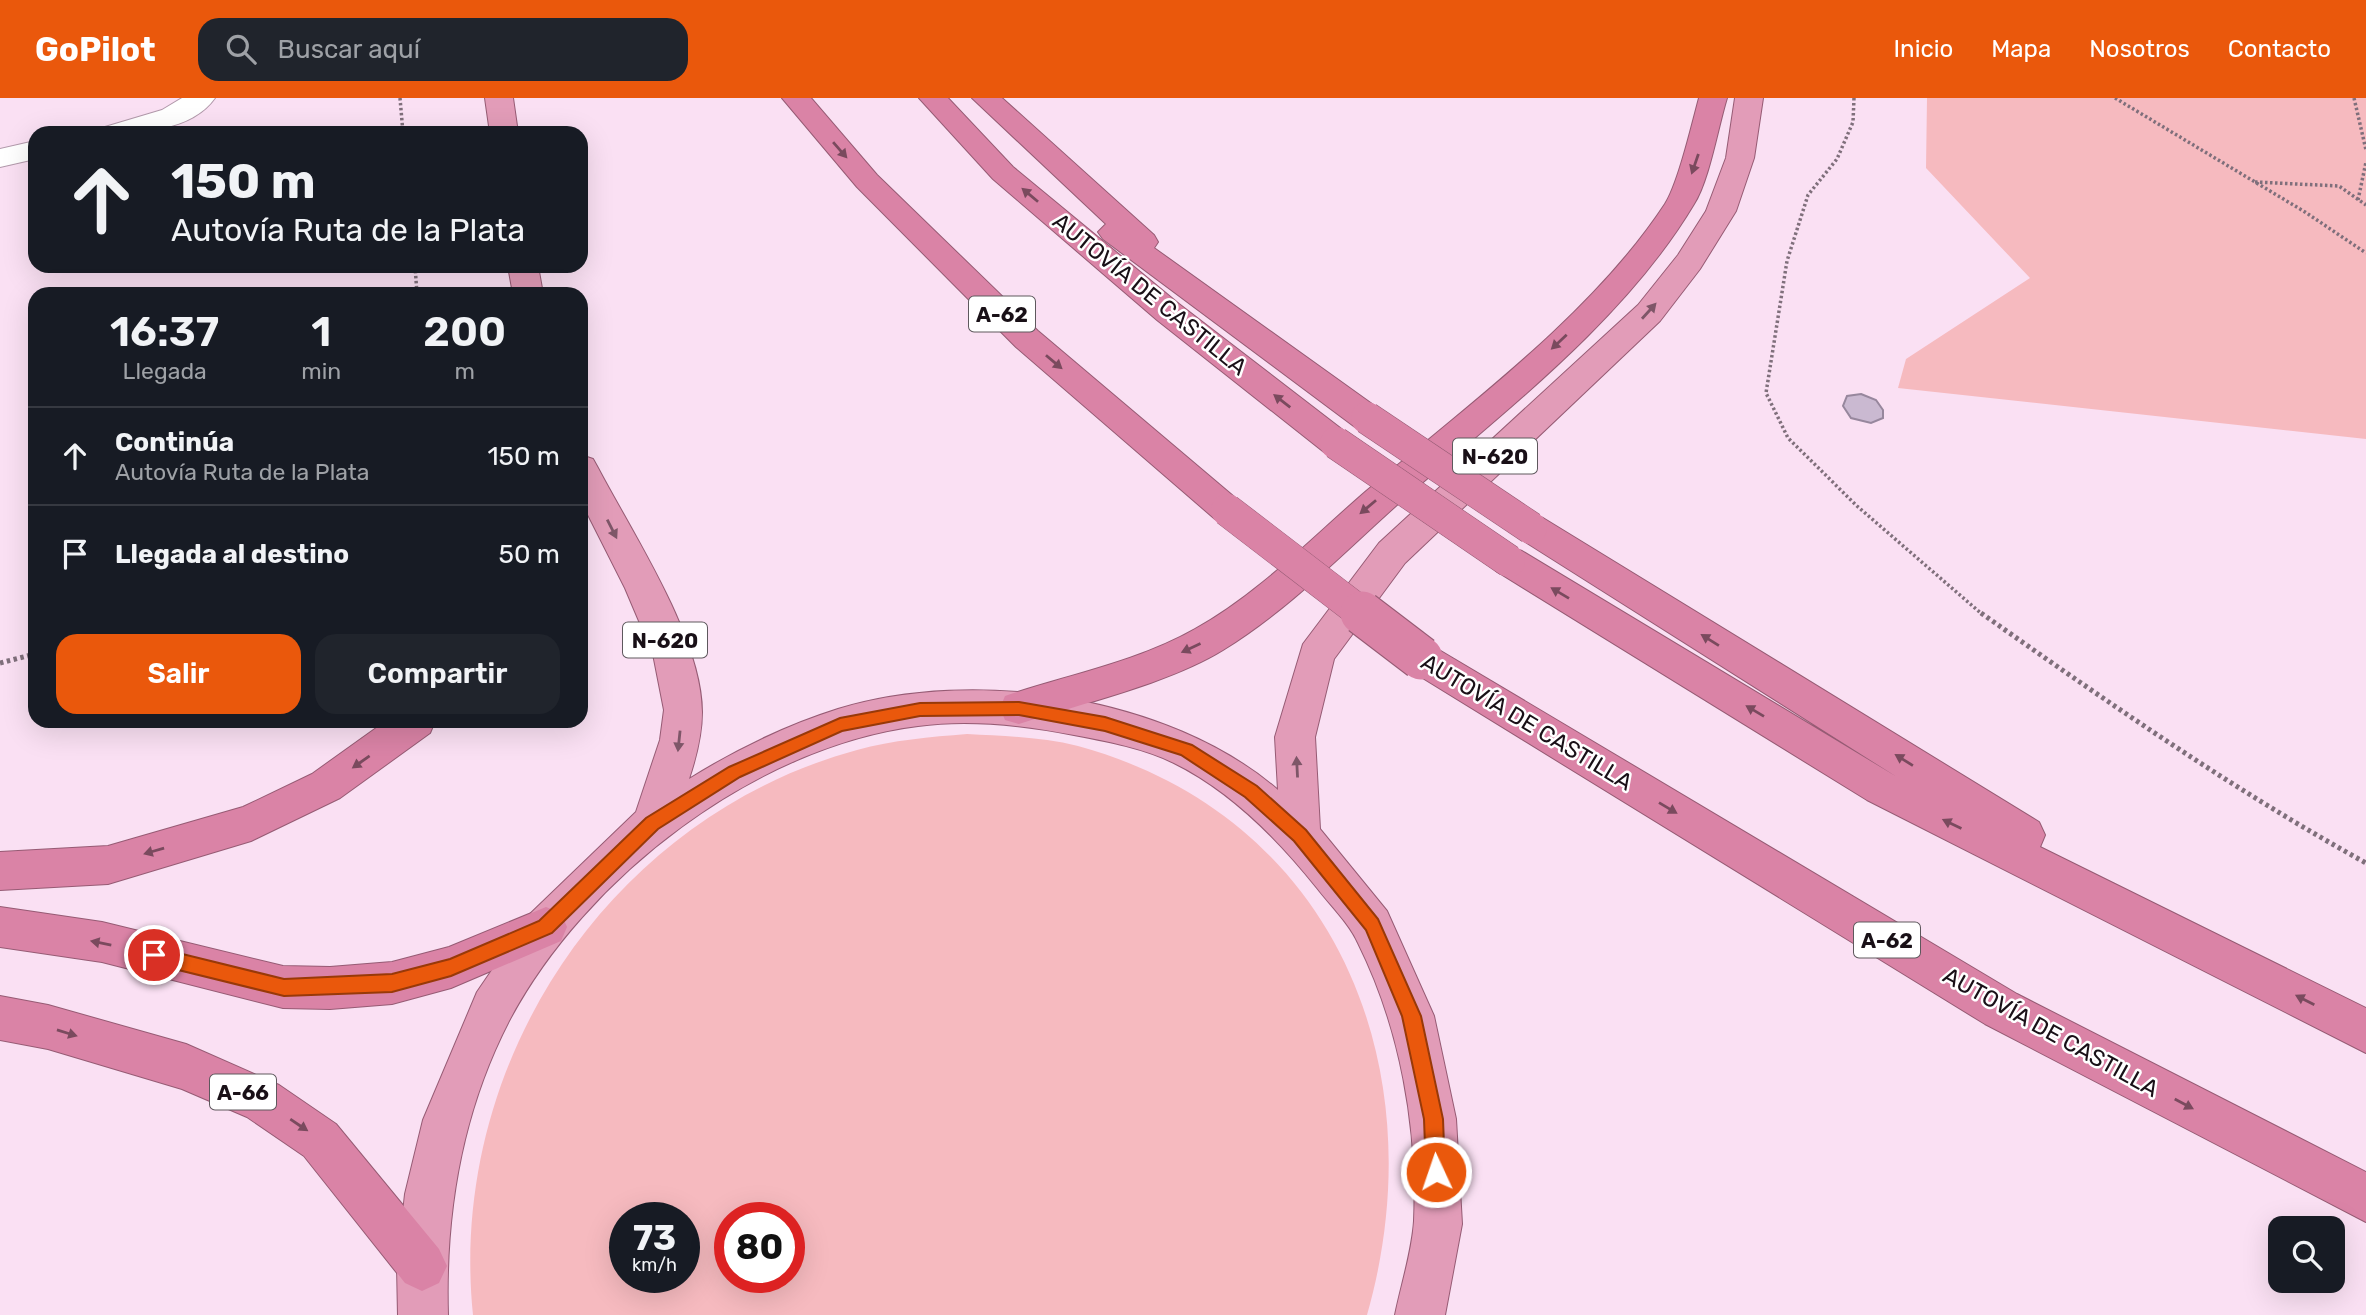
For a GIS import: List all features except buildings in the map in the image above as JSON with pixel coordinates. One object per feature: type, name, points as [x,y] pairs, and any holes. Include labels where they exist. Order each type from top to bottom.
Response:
[{"type":"highway","points":[[499,98],[503,126]]},
{"type":"highway","name":"AUTOVÍA DE CASTILLA","points":[[796,98],[867,181],[1027,339],[1227,510],[1421,658],[2001,1009],[2366,1198]]},
{"type":"highway","name":"AUTOVÍA DE CASTILLA","points":[[933,98],[1003,173],[1168,312],[1336,443],[1508,561],[1881,788],[2366,1031]]},
{"type":"highway","points":[[962,98],[1066,194],[1225,316],[1367,418],[1531,528],[2211,951]]},
{"type":"highway","points":[[986,98],[1225,316]]},
{"type":"highway","points":[[1019,708],[1160,662],[1209,640],[1268,597],[1519,379],[1613,292],[1654,242],[1682,201],[1713,98]]},
{"type":"highway","name":"N-620","points":[[1300,835],[1296,737],[1317,655],[1342,616],[1392,553],[1648,313],[1689,262],[1721,211],[1740,158],[1749,98]]},
{"type":"highway","name":"N-620","points":[[588,482],[656,618],[678,670],[683,709],[678,756],[652,824]]},
{"type":"highway","name":"N-620","points":[[423,1315],[422,1266],[429,1194],[446,1120],[494,1007],[546,927],[652,824],[734,772],[840,725],[920,709],[1019,708],[1105,724],[1186,750],[1251,792],[1300,835],[1372,925],[1412,1016],[1433,1119],[1438,1224],[1420,1315]]},
{"type":"highway","points":[[0,872],[108,865],[251,823],[326,786],[406,728]]},
{"type":"highway","points":[[0,927],[102,942],[284,987],[318,988],[392,983],[451,967],[546,927]]},
{"type":"highway","name":"A-66","points":[[0,1018],[48,1027],[186,1067],[263,1101],[320,1140],[422,1266]]},
{"type":"street","points":[[140,126],[172,117],[201,98]]},
{"type":"street","points":[[0,158],[28,152]]},
{"type":"path","points":[[400,98],[402,126]]},
{"type":"path","points":[[1854,98],[1853,122],[1837,159],[1808,195],[1787,261],[1766,393],[1788,438],[1857,506],[1981,613],[2148,730],[2301,827],[2366,863]]},
{"type":"path","points":[[2115,98],[2366,253]]},
{"type":"path","points":[[2354,98],[2366,150]]},
{"type":"path","points":[[2358,200],[2366,162]]},
{"type":"path","points":[[2254,182],[2339,186],[2366,205]]},
{"type":"path","points":[[0,663],[28,656]]},
{"type":"shaded area","points":[[1927,98],[2366,98],[2366,439],[1898,388],[1906,359],[2030,278],[1926,168]]},
{"type":"shaded area","points":[[967,734],[1037,739],[1078,746],[1168,781],[1242,830],[1302,893],[1346,965],[1375,1046],[1388,1133],[1385,1223],[1367,1315],[473,1315],[472,1221],[487,1130],[518,1043],[563,963],[620,892],[689,831],[769,783],[857,750],[898,741]]},
{"type":"route","points":[[154,955],[284,987],[330,988],[392,983],[451,967],[546,927],[652,824],[734,772],[840,725],[920,709],[1019,708],[1105,724],[1186,750],[1251,792],[1300,835],[1342,884],[1372,925],[1412,1016],[1433,1119],[1436,1172]]}]
